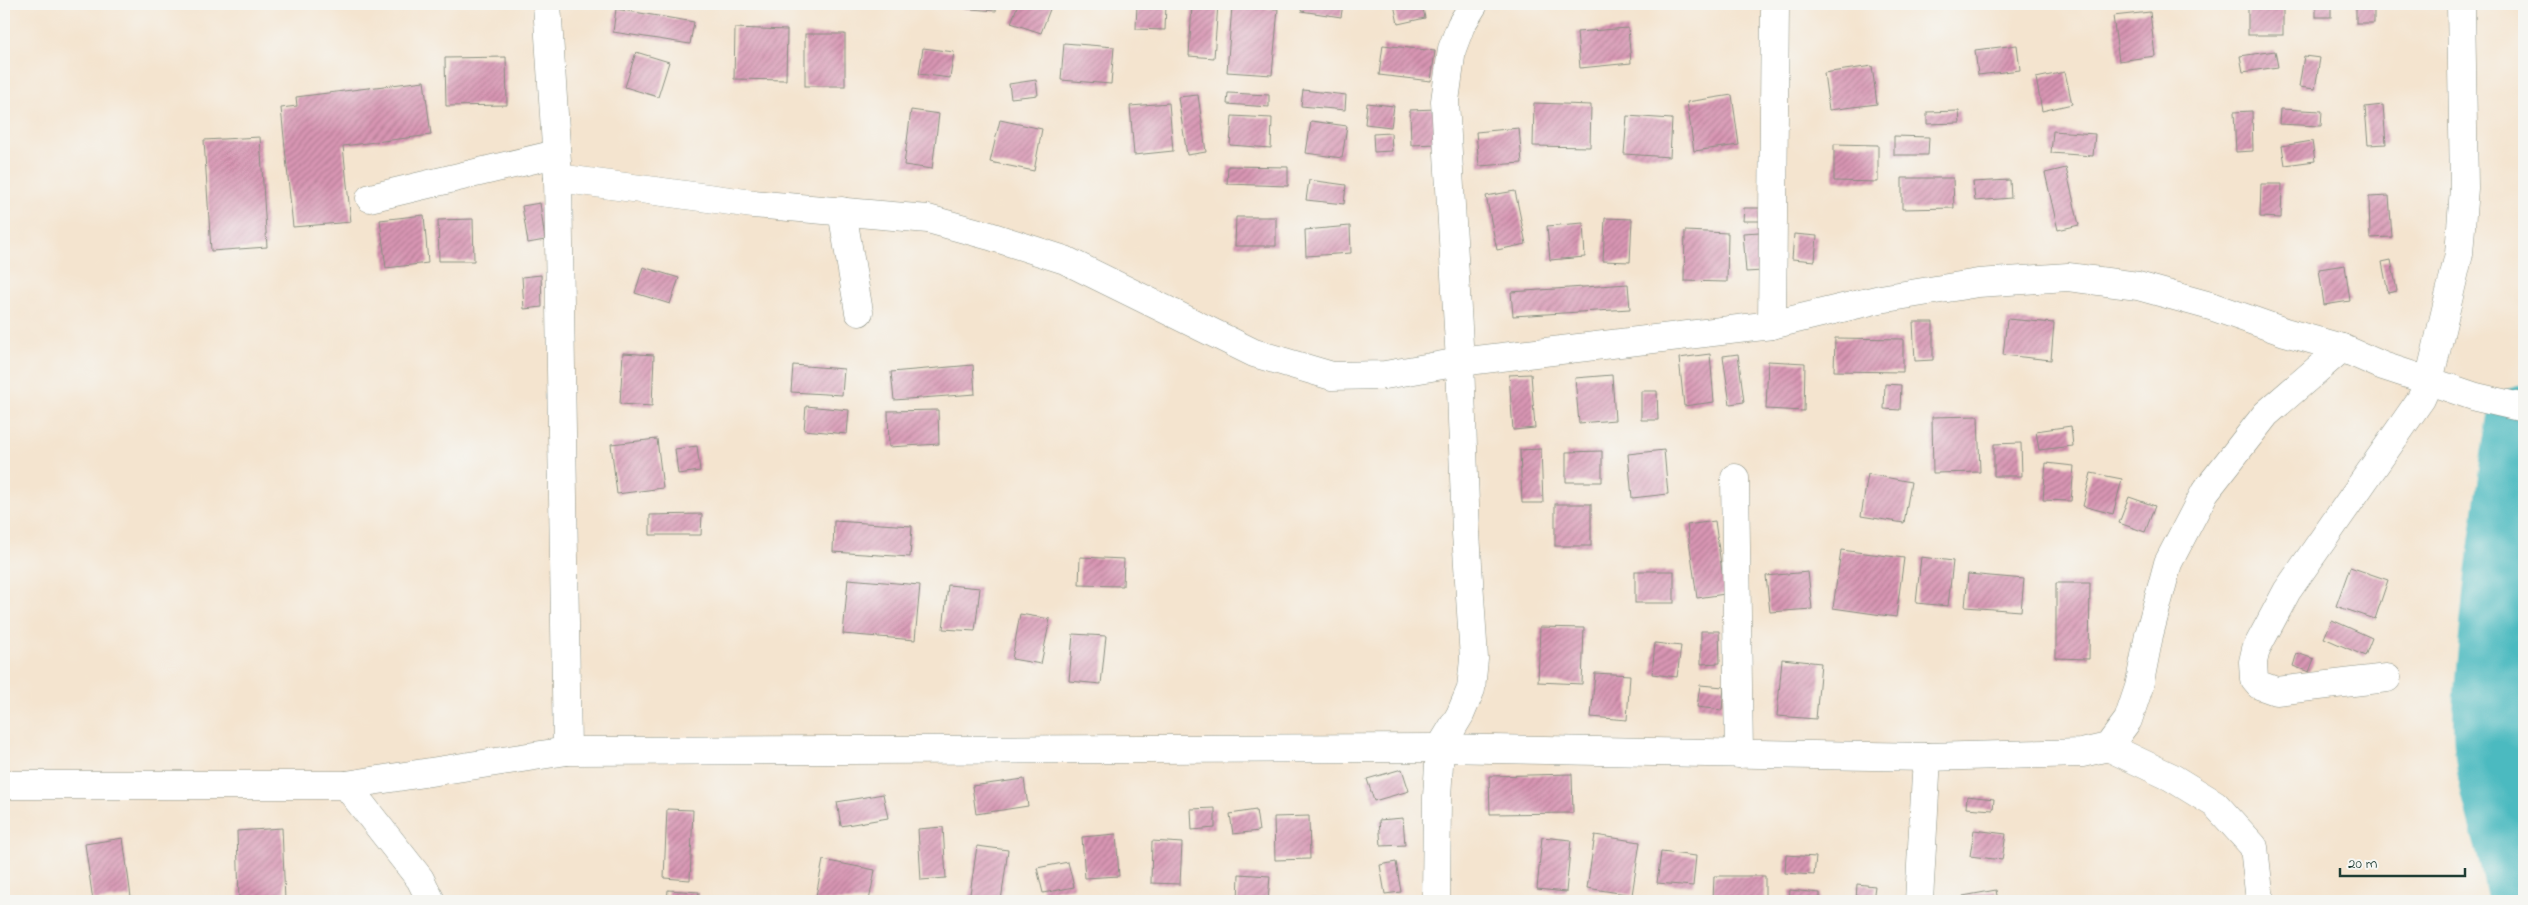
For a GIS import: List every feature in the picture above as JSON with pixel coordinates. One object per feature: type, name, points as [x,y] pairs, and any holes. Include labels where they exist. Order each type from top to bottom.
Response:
[{"type":"street","points":[[547,4],[557,166],[567,751]]},
{"type":"street","points":[[1436,901],[1437,797],[1440,748],[1460,715],[1471,689],[1474,659],[1445,101],[1452,49],[1461,25],[1474,4]]},
{"type":"street","points":[[1772,324],[1775,4]]},
{"type":"street","points":[[2387,678],[2276,690],[2259,685],[2254,679],[2253,662],[2256,648],[2287,591],[2421,399],[2430,382],[2459,254],[2464,188],[2461,4]]},
{"type":"street","points":[[370,198],[557,166],[753,204],[842,210],[928,220],[990,236],[1065,260],[1254,353],[1332,376],[1384,375],[1460,362],[1772,324],[1880,299],[1968,284],[2068,277],[2138,286],[2214,307],[2285,332],[2342,348],[2383,366],[2476,397],[2524,408]]},
{"type":"street","points":[[842,210],[859,312]]},
{"type":"street","points":[[2108,747],[2128,720],[2131,712],[2168,563],[2205,492],[2266,414],[2342,348]]},
{"type":"street","points":[[1735,478],[1738,754]]},
{"type":"street","points":[[4,784],[346,785],[567,751],[1440,748],[1927,757],[2082,753],[2108,747],[2171,777],[2216,804],[2254,847],[2260,901]]},
{"type":"street","points":[[1919,901],[1927,757]]},
{"type":"street","points":[[346,785],[420,878],[431,901]]},
{"type":"building","points":[[946,4],[997,4],[996,11],[946,7]]},
{"type":"building","points":[[1018,4],[1052,4],[1041,33],[1011,23]]},
{"type":"building","points":[[1137,4],[1166,4],[1165,30],[1136,29]]},
{"type":"building","points":[[1192,4],[1218,4],[1214,58],[1189,56]]},
{"type":"building","points":[[1302,4],[1343,4],[1341,17],[1301,11]]},
{"type":"building","points":[[1394,4],[1422,4],[1425,18],[1398,24]]},
{"type":"building","points":[[2248,4],[2283,4],[2283,35],[2248,35]]},
{"type":"building","points":[[2316,4],[2331,4],[2331,17],[2316,17]]},
{"type":"building","points":[[2356,4],[2374,4],[2374,23],[2356,23]]},
{"type":"building","points":[[1232,6],[1278,9],[1272,75],[1227,72]]},
{"type":"building","points":[[616,9],[694,22],[690,44],[613,32]]},
{"type":"building","points":[[2150,12],[2155,56],[2119,61],[2113,16]]},
{"type":"building","points":[[735,28],[787,30],[786,80],[734,79]]},
{"type":"building","points":[[1628,28],[1631,63],[1580,68],[1577,32]]},
{"type":"building","points":[[805,34],[845,34],[845,86],[805,86]]},
{"type":"building","points":[[1064,43],[1114,47],[1111,84],[1061,80]]},
{"type":"building","points":[[1383,45],[1435,51],[1431,81],[1379,75]]},
{"type":"building","points":[[2017,45],[2020,70],[1978,75],[1975,50]]},
{"type":"building","points":[[923,48],[954,52],[950,78],[919,74]]},
{"type":"building","points":[[2275,51],[2278,67],[2243,72],[2240,56]]},
{"type":"building","points":[[636,52],[669,62],[658,97],[625,87]]},
{"type":"building","points":[[2304,56],[2320,58],[2315,89],[2299,87]]},
{"type":"building","points":[[506,57],[507,105],[446,106],[445,58]]},
{"type":"building","points":[[1872,66],[1877,104],[1829,110],[1824,73]]},
{"type":"building","points":[[2065,72],[2072,104],[2042,111],[2036,78]]},
{"type":"building","points":[[1036,80],[1038,95],[1011,98],[1009,84]]},
{"type":"building","points":[[424,81],[431,135],[343,146],[351,222],[293,227],[281,108],[297,106],[296,97]]},
{"type":"building","points":[[1303,90],[1346,95],[1345,110],[1301,106]]},
{"type":"building","points":[[1228,93],[1269,95],[1269,107],[1227,104]]},
{"type":"building","points":[[1198,95],[1206,152],[1187,155],[1178,97]]},
{"type":"building","points":[[1732,95],[1739,145],[1694,151],[1687,102]]},
{"type":"building","points":[[1169,103],[1173,151],[1134,155],[1130,106]]},
{"type":"building","points":[[1367,103],[1394,106],[1391,127],[1365,124]]},
{"type":"building","points":[[1534,103],[1591,105],[1590,147],[1533,146]]},
{"type":"building","points":[[2383,105],[2386,144],[2368,145],[2365,107]]},
{"type":"building","points":[[1436,109],[1437,144],[1411,145],[1410,110]]},
{"type":"building","points":[[2280,109],[2322,111],[2321,126],[2279,124]]},
{"type":"building","points":[[911,110],[939,114],[932,169],[904,165]]},
{"type":"building","points":[[1959,111],[1960,123],[1927,124],[1927,112]]},
{"type":"building","points":[[2252,111],[2253,151],[2236,152],[2234,112]]},
{"type":"building","points":[[1232,116],[1272,118],[1271,148],[1230,145]]},
{"type":"building","points":[[1627,116],[1672,119],[1670,157],[1624,154]]},
{"type":"building","points":[[1000,120],[1042,129],[1034,171],[990,162]]},
{"type":"building","points":[[1311,121],[1347,126],[1342,158],[1306,153]]},
{"type":"building","points":[[1519,128],[1522,163],[1479,166],[1476,132]]},
{"type":"building","points":[[2053,131],[2095,134],[2093,156],[2051,153]]},
{"type":"building","points":[[1391,133],[1392,151],[1374,152],[1373,134]]},
{"type":"building","points":[[1894,136],[1929,137],[1928,155],[1894,155]]},
{"type":"building","points":[[260,137],[267,247],[211,251],[204,140]]},
{"type":"building","points":[[2312,141],[2315,161],[2285,165],[2282,146]]},
{"type":"building","points":[[1834,144],[1878,145],[1878,182],[1834,181]]},
{"type":"building","points":[[1228,166],[1288,167],[1288,186],[1227,184]]},
{"type":"building","points":[[2066,168],[2079,225],[2058,230],[2045,173]]},
{"type":"building","points":[[1902,178],[1953,178],[1954,208],[1902,209]]},
{"type":"building","points":[[1309,180],[1346,185],[1344,204],[1306,200]]},
{"type":"building","points":[[2010,180],[2011,198],[1975,201],[1973,182]]},
{"type":"building","points":[[2261,184],[2282,184],[2281,218],[2260,217]]},
{"type":"building","points":[[1515,191],[1526,244],[1497,250],[1486,196]]},
{"type":"building","points":[[2389,196],[2392,237],[2370,238],[2369,197]]},
{"type":"building","points":[[540,203],[545,240],[528,243],[522,206]]},
{"type":"building","points":[[1744,208],[1760,208],[1760,221],[1743,221]]},
{"type":"building","points":[[424,215],[428,263],[386,268],[380,220]]},
{"type":"building","points":[[1236,217],[1276,217],[1276,246],[1235,246]]},
{"type":"building","points":[[1605,218],[1632,219],[1630,262],[1603,261]]},
{"type":"building","points":[[473,219],[474,261],[439,261],[438,220]]},
{"type":"building","points":[[1583,223],[1585,257],[1550,260],[1547,226]]},
{"type":"building","points":[[1350,226],[1351,253],[1306,256],[1305,230]]},
{"type":"building","points":[[1685,231],[1728,233],[1727,282],[1684,281]]},
{"type":"building","points":[[1760,232],[1763,271],[1746,272],[1743,233]]},
{"type":"building","points":[[1794,234],[1817,236],[1815,261],[1792,259]]},
{"type":"building","points":[[2391,260],[2397,291],[2388,293],[2382,262]]},
{"type":"building","points":[[2345,265],[2350,301],[2324,305],[2319,269]]},
{"type":"building","points":[[643,267],[679,278],[670,304],[635,293]]},
{"type":"building","points":[[541,275],[542,307],[524,309],[522,277]]},
{"type":"building","points":[[1628,284],[1630,309],[1513,316],[1511,292]]},
{"type":"building","points":[[2007,319],[2054,323],[2051,360],[2003,355]]},
{"type":"building","points":[[1913,322],[1933,322],[1933,360],[1915,361]]},
{"type":"building","points":[[1835,338],[1903,339],[1903,372],[1834,371]]},
{"type":"building","points":[[623,353],[654,355],[652,406],[620,404]]},
{"type":"building","points":[[1710,354],[1714,402],[1684,406],[1679,358]]},
{"type":"building","points":[[1738,354],[1744,402],[1730,404],[1723,356]]},
{"type":"building","points":[[1768,361],[1805,363],[1804,411],[1766,409]]},
{"type":"building","points":[[793,365],[844,369],[842,395],[791,392]]},
{"type":"building","points":[[973,365],[975,394],[894,400],[891,372]]},
{"type":"building","points":[[1531,374],[1535,428],[1513,430],[1509,375]]},
{"type":"building","points":[[1612,375],[1615,420],[1579,423],[1575,378]]},
{"type":"building","points":[[1885,384],[1901,385],[1900,410],[1884,409]]},
{"type":"building","points":[[1641,391],[1657,391],[1658,420],[1641,420]]},
{"type":"building","points":[[806,406],[849,410],[847,434],[804,430]]},
{"type":"building","points":[[938,410],[939,444],[889,447],[888,411]]},
{"type":"building","points":[[1978,416],[1980,472],[1933,473],[1932,417]]},
{"type":"building","points":[[2071,426],[2073,446],[2039,450],[2036,431]]},
{"type":"building","points":[[657,439],[663,488],[617,494],[611,444]]},
{"type":"building","points":[[2021,443],[2022,476],[1994,476],[1994,444]]},
{"type":"building","points":[[697,446],[700,471],[678,474],[675,449]]},
{"type":"building","points":[[1541,449],[1543,503],[1522,503],[1520,450]]},
{"type":"building","points":[[1664,450],[1668,494],[1632,498],[1628,454]]},
{"type":"building","points":[[1602,451],[1602,482],[1566,482],[1566,452]]},
{"type":"building","points":[[2046,463],[2074,466],[2071,501],[2043,500]]},
{"type":"building","points":[[2091,473],[2122,479],[2113,514],[2083,506]]},
{"type":"building","points":[[1868,474],[1911,482],[1904,523],[1861,516]]},
{"type":"building","points":[[2129,497],[2155,506],[2145,532],[2119,523]]},
{"type":"building","points":[[1555,504],[1591,504],[1591,546],[1555,546]]},
{"type":"building","points":[[702,514],[701,535],[650,535],[650,515]]},
{"type":"building","points":[[834,521],[912,526],[910,557],[833,552]]},
{"type":"building","points":[[1715,521],[1725,594],[1697,598],[1687,525]]},
{"type":"building","points":[[1841,550],[1904,558],[1896,617],[1833,608]]},
{"type":"building","points":[[1080,557],[1124,559],[1123,586],[1079,585]]},
{"type":"building","points":[[1921,557],[1953,561],[1948,606],[1916,603]]},
{"type":"building","points":[[2350,567],[2388,580],[2375,619],[2336,606]]},
{"type":"building","points":[[1635,571],[1674,571],[1674,603],[1635,603]]},
{"type":"building","points":[[1808,572],[1812,609],[1770,612],[1766,576]]},
{"type":"building","points":[[1968,574],[2024,579],[2021,611],[1965,607]]},
{"type":"building","points":[[848,579],[920,585],[915,640],[843,634]]},
{"type":"building","points":[[2056,583],[2090,583],[2089,659],[2056,658]]},
{"type":"building","points":[[948,585],[980,588],[975,631],[943,629]]},
{"type":"building","points":[[1020,614],[1050,619],[1041,664],[1012,659]]},
{"type":"building","points":[[2332,620],[2372,638],[2365,656],[2324,638]]},
{"type":"building","points":[[1540,627],[1584,628],[1582,684],[1538,682]]},
{"type":"building","points":[[1701,631],[1719,631],[1720,663],[1701,664]]},
{"type":"building","points":[[1073,634],[1106,636],[1101,684],[1069,681]]},
{"type":"building","points":[[1655,643],[1681,646],[1677,677],[1652,674]]},
{"type":"building","points":[[2297,653],[2314,659],[2309,672],[2293,666]]},
{"type":"building","points":[[1782,659],[1821,663],[1816,719],[1777,716]]},
{"type":"building","points":[[1595,673],[1630,675],[1627,720],[1591,717]]},
{"type":"building","points":[[1700,685],[1724,687],[1722,710],[1697,707]]},
{"type":"building","points":[[1402,769],[1409,791],[1374,801],[1367,779]]},
{"type":"building","points":[[1572,774],[1573,813],[1490,814],[1489,776]]},
{"type":"building","points":[[1024,779],[1028,806],[976,814],[972,786]]},
{"type":"building","points":[[883,794],[888,818],[841,826],[837,802]]},
{"type":"building","points":[[1967,796],[1994,799],[1993,810],[1966,808]]},
{"type":"building","points":[[1215,808],[1215,828],[1192,830],[1191,809]]},
{"type":"building","points":[[667,809],[693,810],[690,880],[664,878]]},
{"type":"building","points":[[1256,810],[1259,831],[1233,834],[1230,814]]},
{"type":"building","points":[[1309,816],[1310,859],[1275,860],[1274,817]]},
{"type":"building","points":[[1403,818],[1405,845],[1381,846],[1379,820]]},
{"type":"building","points":[[943,827],[946,878],[921,880],[918,829]]},
{"type":"building","points":[[282,828],[285,901],[239,901],[237,831]]},
{"type":"building","points":[[1974,830],[2006,834],[2002,860],[1970,856]]},
{"type":"building","points":[[1116,834],[1119,876],[1085,878],[1082,837]]},
{"type":"building","points":[[1595,835],[1640,842],[1632,895],[1587,888]]},
{"type":"building","points":[[1542,837],[1571,840],[1566,892],[1537,889]]},
{"type":"building","points":[[123,838],[131,897],[93,901],[85,844]]},
{"type":"building","points":[[1152,841],[1182,843],[1180,884],[1151,883]]},
{"type":"building","points":[[977,846],[1008,850],[1001,901],[969,901]]},
{"type":"building","points":[[1661,852],[1696,856],[1693,886],[1657,883]]},
{"type":"building","points":[[1786,855],[1816,857],[1814,875],[1785,873]]},
{"type":"building","points":[[823,860],[875,870],[869,901],[815,901]]},
{"type":"building","points":[[1068,862],[1074,887],[1043,893],[1037,868]]},
{"type":"building","points":[[1396,862],[1401,892],[1385,894],[1380,865]]},
{"type":"building","points":[[1239,874],[1270,876],[1268,901],[1238,901]]},
{"type":"building","points":[[1714,876],[1765,876],[1765,901],[1713,901]]},
{"type":"building","points":[[1857,884],[1875,886],[1873,901],[1856,901]]},
{"type":"building","points":[[668,890],[699,892],[698,901],[667,901]]},
{"type":"building","points":[[1790,890],[1820,893],[1820,901],[1789,901]]},
{"type":"building","points":[[1996,890],[1998,901],[1964,901],[1963,896]]},
{"type":"building","points":[[1308,898],[1335,900],[1335,901],[1308,901]]},
{"type":"waterway","points":[[2524,422],[2502,580],[2491,713],[2491,739],[2496,778],[2524,892]]}]
